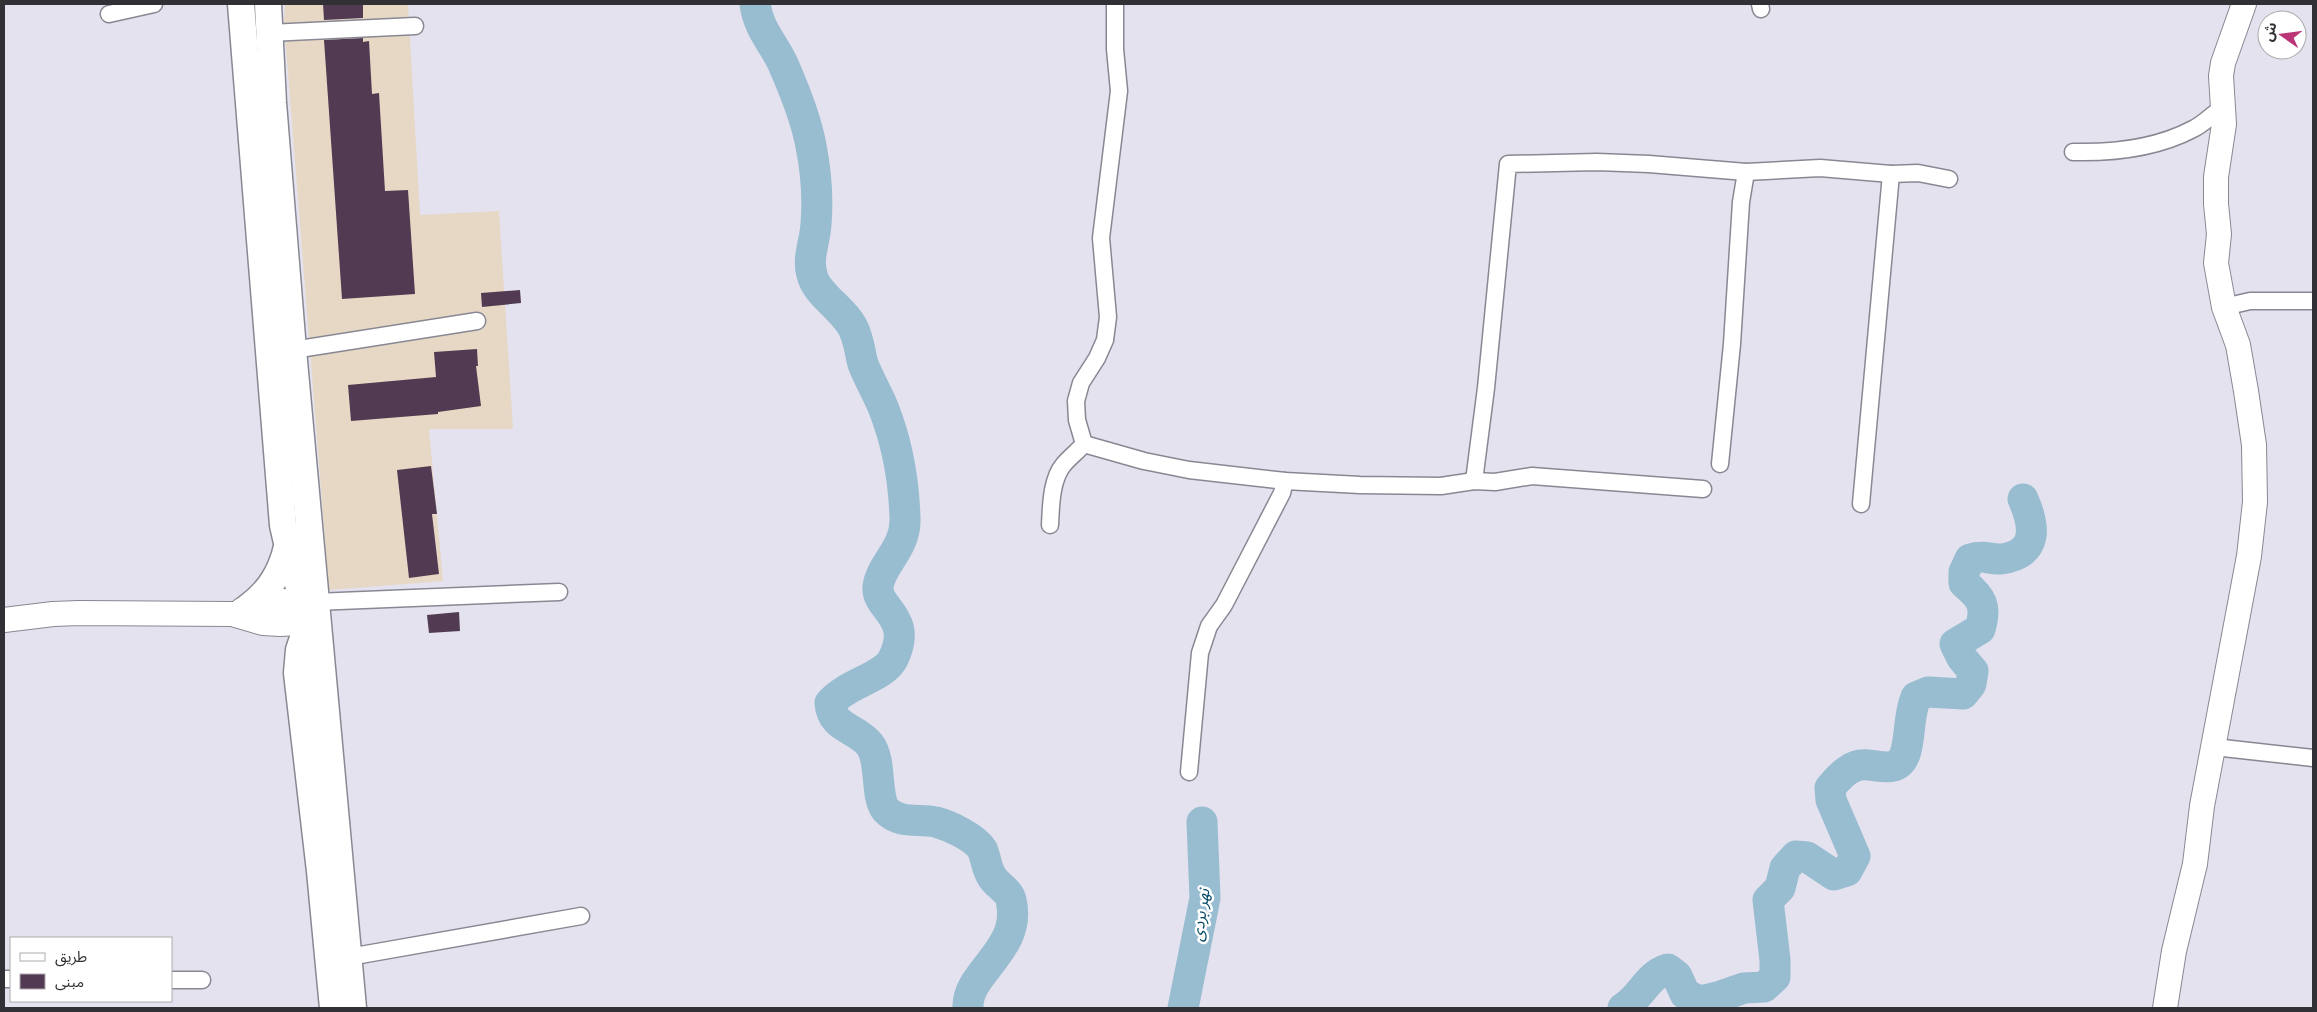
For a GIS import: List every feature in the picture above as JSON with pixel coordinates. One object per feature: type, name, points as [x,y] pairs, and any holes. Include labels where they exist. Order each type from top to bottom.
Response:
[{"type":"main road","points":[[241,4],[282,515],[287,547],[296,581],[311,612]]},
{"type":"main road","points":[[268,4],[268,33],[311,612],[320,871],[333,1008]]},
{"type":"main road","points":[[239,611],[266,592],[274,582],[280,571],[287,547]]},
{"type":"main road","points":[[314,716],[349,957],[353,1008]]},
{"type":"street","points":[[109,14],[154,4]]},
{"type":"street","points":[[1084,444],[1077,420],[1076,400],[1081,383],[1097,358],[1105,340],[1108,317],[1101,238],[1119,91],[1115,49],[1115,4]]},
{"type":"street","points":[[2164,1008],[2174,951],[2195,864],[2202,806],[2249,556],[2255,502],[2254,454],[2246,391],[2238,345],[2224,307],[2216,263],[2219,234],[2216,177],[2224,107],[2221,76],[2244,4]]},
{"type":"street","points":[[268,33],[415,26]]},
{"type":"street","points":[[2074,152],[2101,153],[2138,148],[2170,139],[2195,129],[2211,114],[2224,107]]},
{"type":"street","points":[[1474,481],[1486,388],[1508,164],[1606,162],[1746,172],[1780,168],[1820,168],[1891,174],[1918,173],[1949,179]]},
{"type":"street","points":[[1720,464],[1729,382],[1741,202],[1746,172]]},
{"type":"street","points":[[1861,504],[1891,174]]},
{"type":"street","points":[[2224,307],[2250,302],[2313,301]]},
{"type":"street","points":[[293,350],[477,321]]},
{"type":"street","points":[[1084,444],[1144,461],[1190,470],[1286,481],[1360,485],[1442,486],[1474,481],[1495,482],[1542,476],[1703,489]]},
{"type":"street","points":[[1050,525],[1051,501],[1057,478],[1064,464],[1084,444]]},
{"type":"street","points":[[1190,772],[1200,653],[1209,626],[1224,605],[1286,481]]},
{"type":"street","points":[[4,620],[53,614],[239,611],[280,601],[311,612],[559,592]]},
{"type":"street","points":[[2214,747],[2313,758]]},
{"type":"street","points":[[349,957],[581,916]]},
{"type":"street","points":[[172,980],[202,980]]},
{"type":"shaded area","points":[[285,4],[408,4],[420,215],[499,211],[513,429],[429,429],[443,581],[329,590],[284,22]]},
{"type":"building","points":[[323,4],[363,4],[363,18],[324,20]]},
{"type":"building","points":[[363,38],[363,42],[369,41],[372,94],[379,93],[385,191],[408,190],[415,294],[342,299],[324,40]]},
{"type":"building","points":[[520,290],[521,303],[482,307],[481,293]]},
{"type":"building","points":[[477,349],[478,366],[476,366],[481,406],[438,412],[438,414],[351,421],[348,385],[436,377],[434,352]]},
{"type":"building","points":[[431,466],[437,514],[432,514],[439,574],[409,578],[397,470]]},
{"type":"building","points":[[459,612],[460,631],[429,633],[427,615]]},
{"type":"waterway","points":[[755,4],[763,29],[779,56],[791,83],[809,135],[817,195],[816,224],[810,264],[813,278],[816,285],[845,316],[854,330],[863,364],[883,407],[892,434],[903,490],[904,530],[897,548],[883,571],[878,587],[882,602],[897,624],[899,633],[898,645],[893,659],[888,666],[846,690],[830,703],[835,718],[864,739],[874,752],[881,797],[886,810],[897,818],[942,824],[961,832],[973,840],[982,849],[992,877],[1010,897],[1013,918],[1009,933],[1002,947],[976,983],[970,995],[968,1008]]},
{"type":"waterway","points":[[1623,1008],[1635,999],[1649,981],[1668,969],[1677,976],[1685,994],[1700,1001],[1744,988],[1764,987],[1775,977],[1775,960],[1768,900],[1780,888],[1785,868],[1796,856],[1807,857],[1834,875],[1847,871],[1855,856],[1831,800],[1830,788],[1841,775],[1856,766],[1890,767],[1901,761],[1907,747],[1913,704],[1916,697],[1928,692],[1963,694],[1971,684],[1973,671],[1962,658],[1955,644],[1980,629],[1983,608],[1979,598],[1964,583],[1964,572],[1970,559],[1980,557],[2001,559],[2013,556],[2028,545],[2031,537],[2030,519],[2023,499]]},
{"type":"waterway","name":"نهر بردى","points":[[1183,1008],[1205,898],[1202,822]]}]
